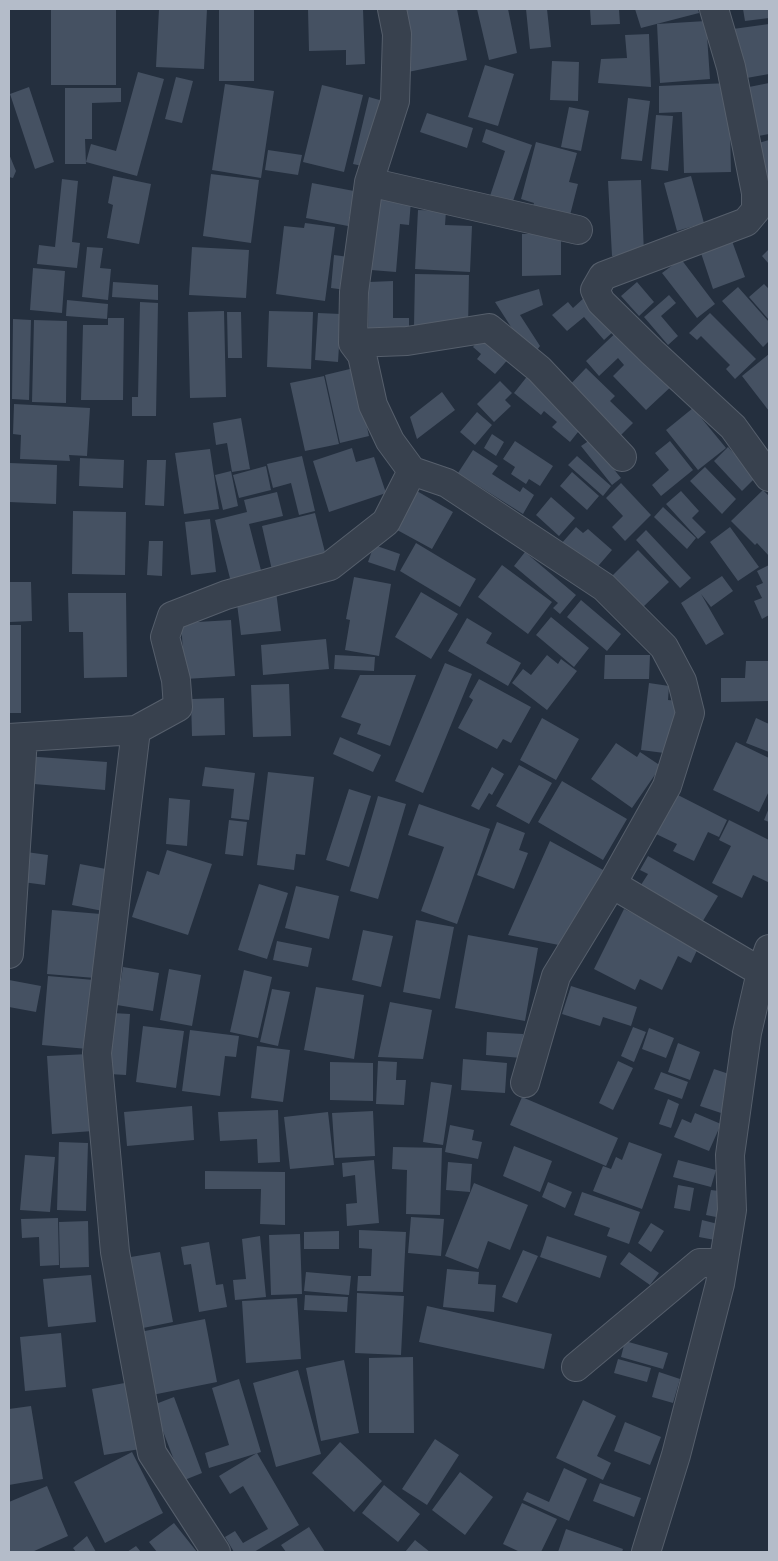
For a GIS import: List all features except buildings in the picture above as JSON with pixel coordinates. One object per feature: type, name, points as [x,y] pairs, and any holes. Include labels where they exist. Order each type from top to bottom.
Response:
[{"type":"street","points":[[392,9],[397,34],[395,101],[369,182],[354,292],[353,343],[362,355],[372,405],[390,441],[412,471],[447,483],[604,587],[664,647],[682,681],[690,714],[667,786],[612,884],[556,976],[525,1083]]},
{"type":"street","points":[[714,9],[732,66],[756,193],[756,210],[746,222],[603,276],[595,290],[601,302],[645,346],[732,427],[769,477]]},
{"type":"street","points":[[369,182],[578,230]]},
{"type":"street","points":[[353,343],[408,341],[489,328],[539,369],[622,458]]},
{"type":"street","points":[[9,954],[16,738],[136,730],[178,707],[176,680],[166,637],[172,616],[226,594],[330,566],[386,522],[412,471]]},
{"type":"street","points":[[136,730],[97,1053],[115,1252],[152,1453],[216,1552]]},
{"type":"street","points":[[612,884],[765,960],[747,1033],[730,1155],[732,1210],[720,1284],[676,1455],[646,1552]]},
{"type":"street","points":[[576,1367],[700,1263],[724,1263]]}]
